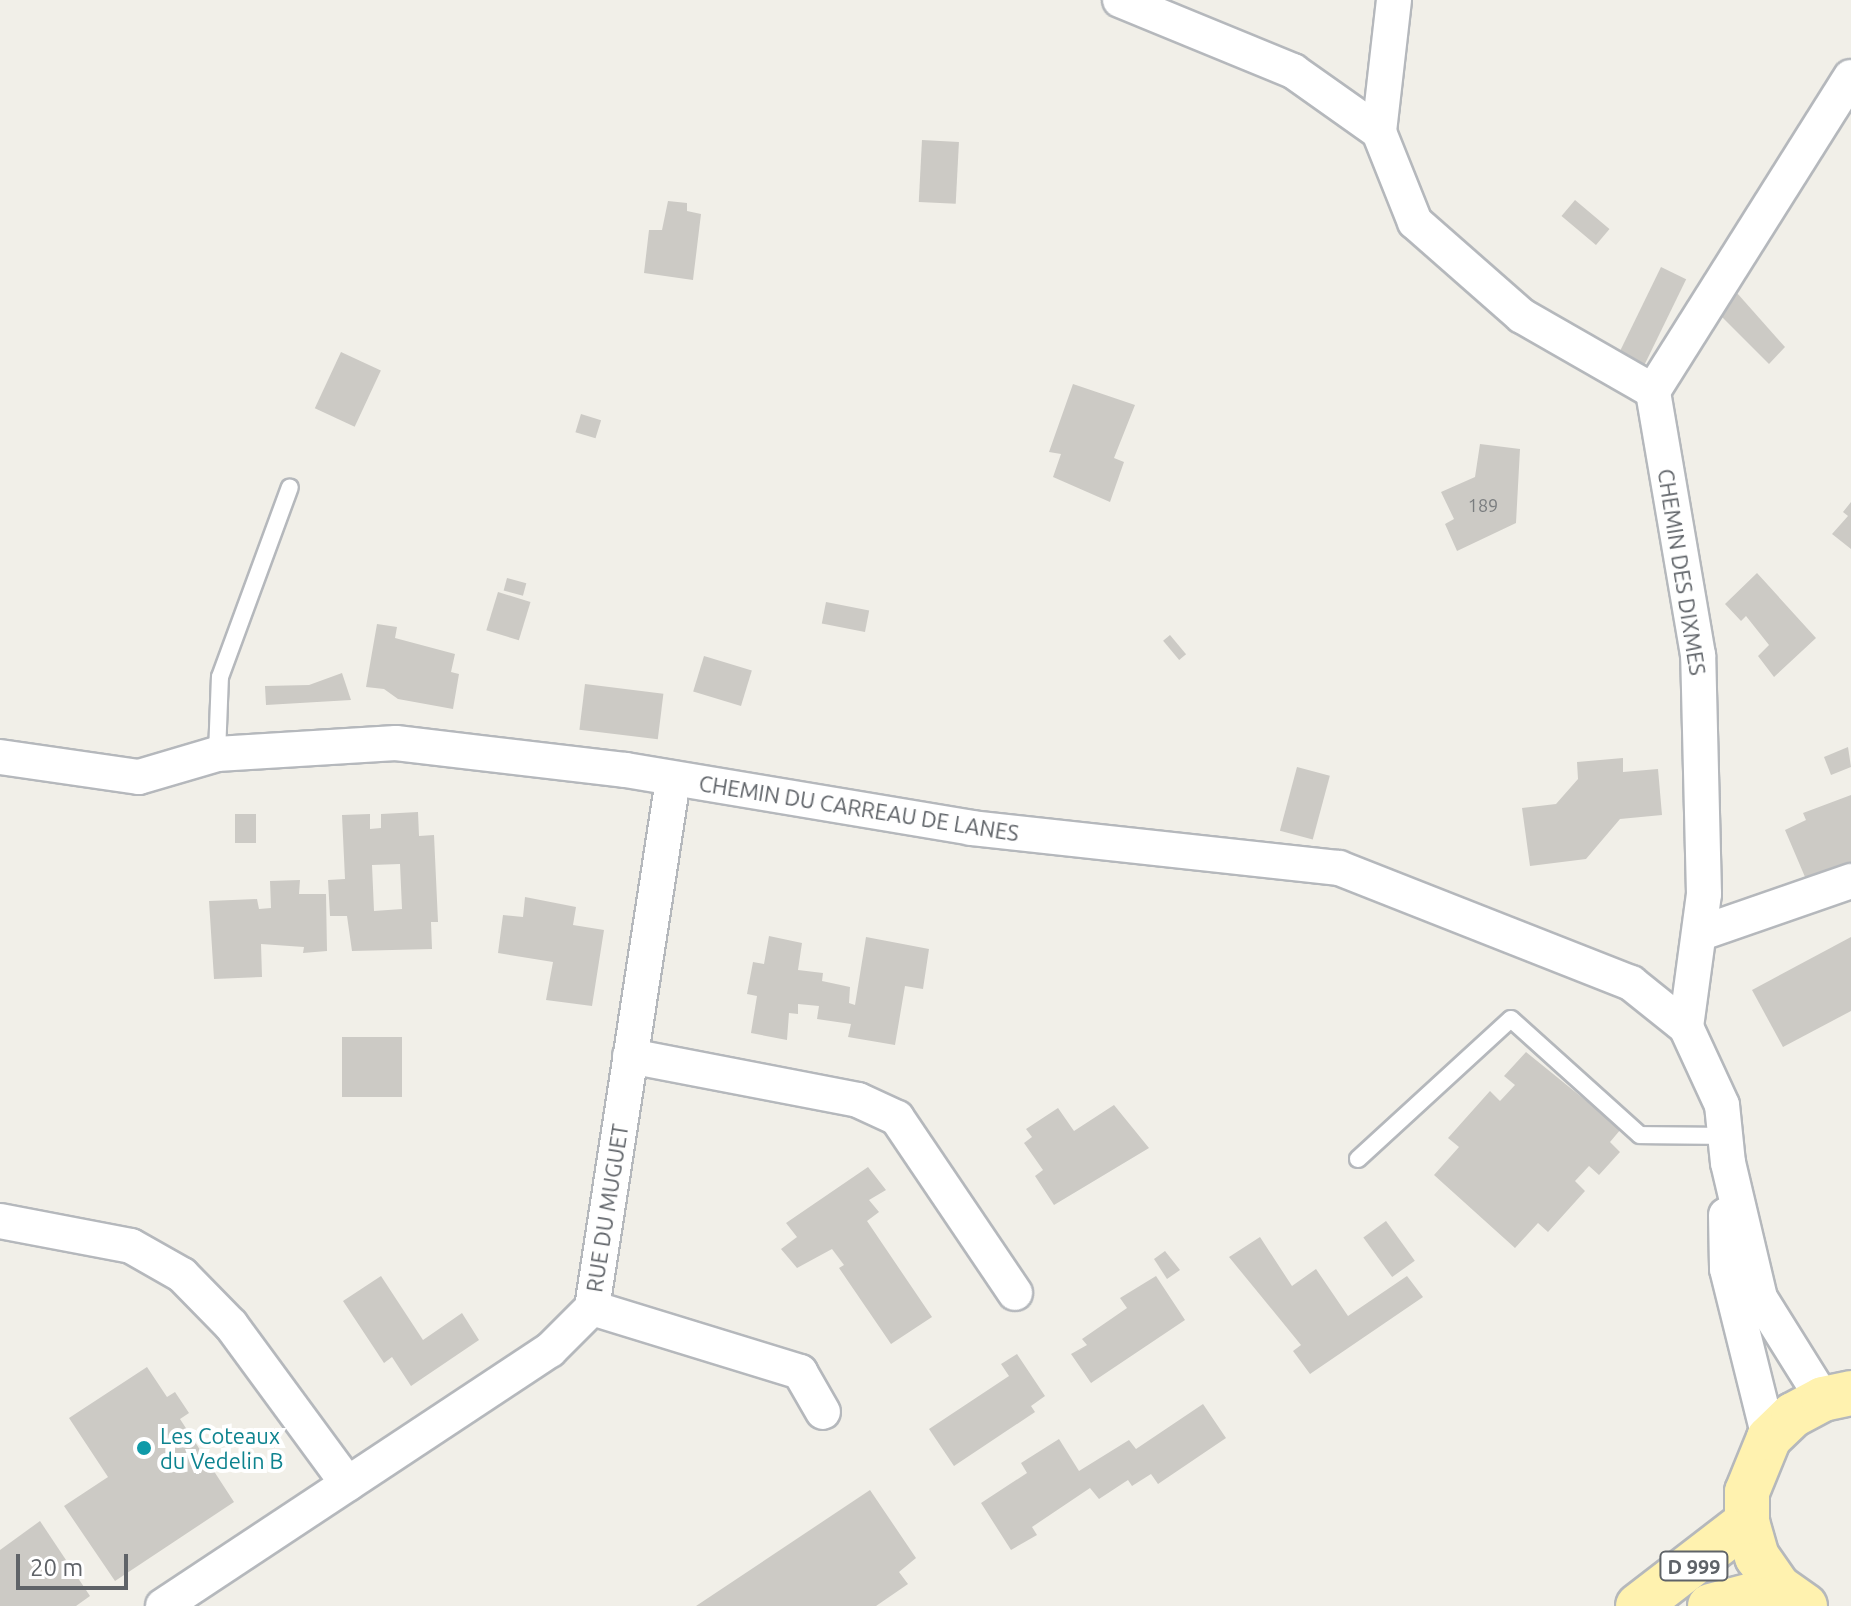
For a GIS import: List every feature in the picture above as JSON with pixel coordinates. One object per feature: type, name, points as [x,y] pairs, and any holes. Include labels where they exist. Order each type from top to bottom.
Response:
[{"type":"main road","points":[[1792,1597],[1757,1557],[1747,1522],[1750,1478],[1769,1438],[1793,1415],[1837,1396]]},
{"type":"main road","name":"D 999","points":[[1638,1606],[1747,1522]]},
{"type":"main road","name":"D 999","points":[[1710,1606],[1792,1597]]},
{"type":"street","points":[[1120,0],[1293,71],[1379,132]]},
{"type":"street","points":[[1394,0],[1379,132],[1415,222],[1522,316],[1653,391],[1851,77]]},
{"type":"street","name":"CHEMIN DES DIXMES","points":[[1653,391],[1698,655],[1706,812],[1701,933],[1686,1027]]},
{"type":"street","name":"CHEMIN DU CARREAU DE LANES","points":[[0,757],[139,777],[217,754],[396,743],[673,780],[971,828],[1339,868],[1631,983],[1686,1027]]},
{"type":"street","name":"RUE DU MUGUET","points":[[163,1606],[550,1350],[592,1308],[673,780]]},
{"type":"street","points":[[1701,933],[1851,881]]},
{"type":"street","points":[[1686,1027],[1722,1105],[1726,1150],[1727,1269],[1769,1438]]},
{"type":"street","points":[[630,1056],[858,1100],[897,1118],[1015,1293]]},
{"type":"street","points":[[1726,1150],[1760,1298],[1837,1396]]},
{"type":"street","points":[[0,1221],[131,1246],[182,1275],[231,1325],[348,1484]]},
{"type":"street","points":[[592,1308],[800,1372],[823,1412]]},
{"type":"lane","points":[[217,754],[220,677],[290,487]]},
{"type":"lane","points":[[1358,1159],[1511,1019],[1640,1135],[1726,1150]]},
{"type":"building","points":[[922,140],[959,142],[956,204],[919,202]]},
{"type":"building","points":[[1575,200],[1609,229],[1596,245],[1562,216]]},
{"type":"building","points":[[668,201],[687,203],[687,211],[701,214],[693,280],[644,273],[649,230],[662,230]]},
{"type":"building","points":[[1661,267],[1686,279],[1644,366],[1618,354]]},
{"type":"building","points":[[1737,293],[1785,347],[1769,364],[1718,313]]},
{"type":"building","points":[[341,352],[381,371],[355,427],[315,408]]},
{"type":"building","points":[[1073,384],[1135,405],[1114,458],[1124,462],[1110,502],[1053,477],[1061,454],[1049,452]]},
{"type":"building","points":[[581,414],[601,420],[596,438],[575,432]]},
{"type":"building","points":[[1480,444],[1520,449],[1516,523],[1457,551],[1445,524],[1454,519],[1441,492],[1475,477]]},
{"type":"building","points":[[1851,502],[1851,549],[1832,534],[1848,516],[1843,512]]},
{"type":"building","points":[[1757,573],[1816,638],[1774,677],[1758,656],[1769,645],[1746,616],[1741,621],[1725,604]]},
{"type":"building","points":[[507,578],[526,583],[523,596],[504,591]]},
{"type":"building","points":[[498,592],[531,602],[519,640],[486,630]]},
{"type":"building","points":[[826,602],[869,610],[865,632],[822,624]]},
{"type":"building","points":[[377,624],[397,627],[395,638],[455,654],[451,672],[459,674],[453,709],[398,699],[384,689],[366,687]]},
{"type":"building","points":[[1170,635],[1186,654],[1179,660],[1163,641]]},
{"type":"building","points":[[704,656],[752,671],[741,706],[693,691]]},
{"type":"building","points":[[342,673],[351,700],[266,705],[265,686],[309,685]]},
{"type":"building","points":[[585,684],[663,694],[658,739],[579,730]]},
{"type":"building","points":[[1848,747],[1851,767],[1831,775],[1824,757]]},
{"type":"building","points":[[1623,758],[1623,772],[1658,769],[1662,815],[1620,819],[1586,859],[1530,866],[1522,808],[1556,804],[1578,779],[1577,762]]},
{"type":"building","points":[[1297,767],[1330,776],[1313,840],[1280,831]]},
{"type":"building","points":[[1851,795],[1851,867],[1808,884],[1785,830],[1806,820],[1803,813]]},
{"type":"building","points":[[418,812],[419,836],[434,835],[438,922],[431,922],[432,949],[352,951],[347,916],[330,916],[328,880],[345,879],[342,815],[370,814],[370,829],[381,828],[381,814]],"holes":[[[400,864],[402,909],[374,911],[372,865]]]},
{"type":"building","points":[[235,814],[256,814],[256,843],[235,843]]},
{"type":"building","points":[[300,880],[299,894],[326,894],[327,951],[303,953],[304,947],[261,944],[262,977],[214,979],[209,901],[257,899],[259,909],[271,908],[270,881]]},
{"type":"building","points":[[525,897],[576,907],[573,925],[604,930],[592,1006],[546,1000],[553,962],[498,953],[503,915],[523,917]]},
{"type":"building","points":[[769,936],[802,943],[798,970],[823,973],[822,981],[850,987],[849,1003],[855,1005],[866,937],[929,949],[923,989],[905,986],[895,1045],[848,1037],[851,1024],[817,1019],[819,1006],[798,1004],[798,1014],[789,1013],[787,1040],[751,1033],[757,996],[747,994],[753,962],[764,964]]},
{"type":"building","points":[[1851,937],[1851,1011],[1783,1047],[1752,990]]},
{"type":"building","points":[[342,1037],[402,1037],[402,1097],[342,1097]]},
{"type":"building","points":[[1526,1052],[1621,1129],[1610,1142],[1620,1152],[1599,1175],[1589,1166],[1575,1181],[1585,1191],[1548,1232],[1538,1223],[1515,1248],[1434,1175],[1459,1147],[1448,1138],[1490,1091],[1500,1101],[1515,1085],[1504,1076]]},
{"type":"building","points":[[1114,1105],[1149,1148],[1054,1205],[1035,1176],[1043,1170],[1024,1143],[1032,1137],[1026,1129],[1058,1108],[1074,1131]]},
{"type":"building","points":[[868,1167],[886,1190],[869,1200],[879,1212],[867,1221],[932,1317],[891,1344],[839,1268],[844,1265],[832,1249],[797,1268],[781,1249],[797,1237],[786,1223]]},
{"type":"building","points":[[1386,1221],[1415,1261],[1392,1277],[1363,1237]]},
{"type":"building","points":[[1260,1237],[1292,1286],[1316,1269],[1348,1316],[1407,1276],[1423,1297],[1310,1374],[1293,1351],[1301,1345],[1229,1257]]},
{"type":"building","points":[[1165,1251],[1180,1270],[1167,1279],[1154,1259]]},
{"type":"building","points":[[381,1276],[423,1340],[462,1313],[479,1340],[411,1386],[392,1357],[384,1363],[343,1301]]},
{"type":"building","points":[[1156,1276],[1185,1320],[1091,1383],[1071,1354],[1087,1345],[1082,1339],[1127,1308],[1120,1298]]},
{"type":"building","points":[[1017,1354],[1045,1396],[1031,1406],[1035,1412],[954,1466],[929,1429],[1009,1376],[1001,1364]]},
{"type":"building","name":"Les Coteaux du Vedelin B","points":[[147,1367],[167,1397],[175,1392],[189,1413],[180,1419],[234,1502],[115,1581],[64,1506],[108,1477],[69,1418]]},
{"type":"building","points":[[1203,1404],[1226,1438],[1158,1484],[1151,1474],[1132,1486],[1128,1480],[1099,1499],[1090,1488],[1032,1527],[1037,1535],[1011,1550],[981,1503],[1027,1473],[1021,1463],[1059,1439],[1079,1471],[1129,1440],[1136,1449]]},
{"type":"building","points":[[870,1490],[916,1558],[899,1572],[908,1584],[876,1606],[696,1606]]},
{"type":"building","points":[[40,1521],[90,1596],[76,1606],[0,1606],[0,1550]]},
{"type":"place","name":"Les Coteaux du Vedelin B","points":[[144,1448]]}]
